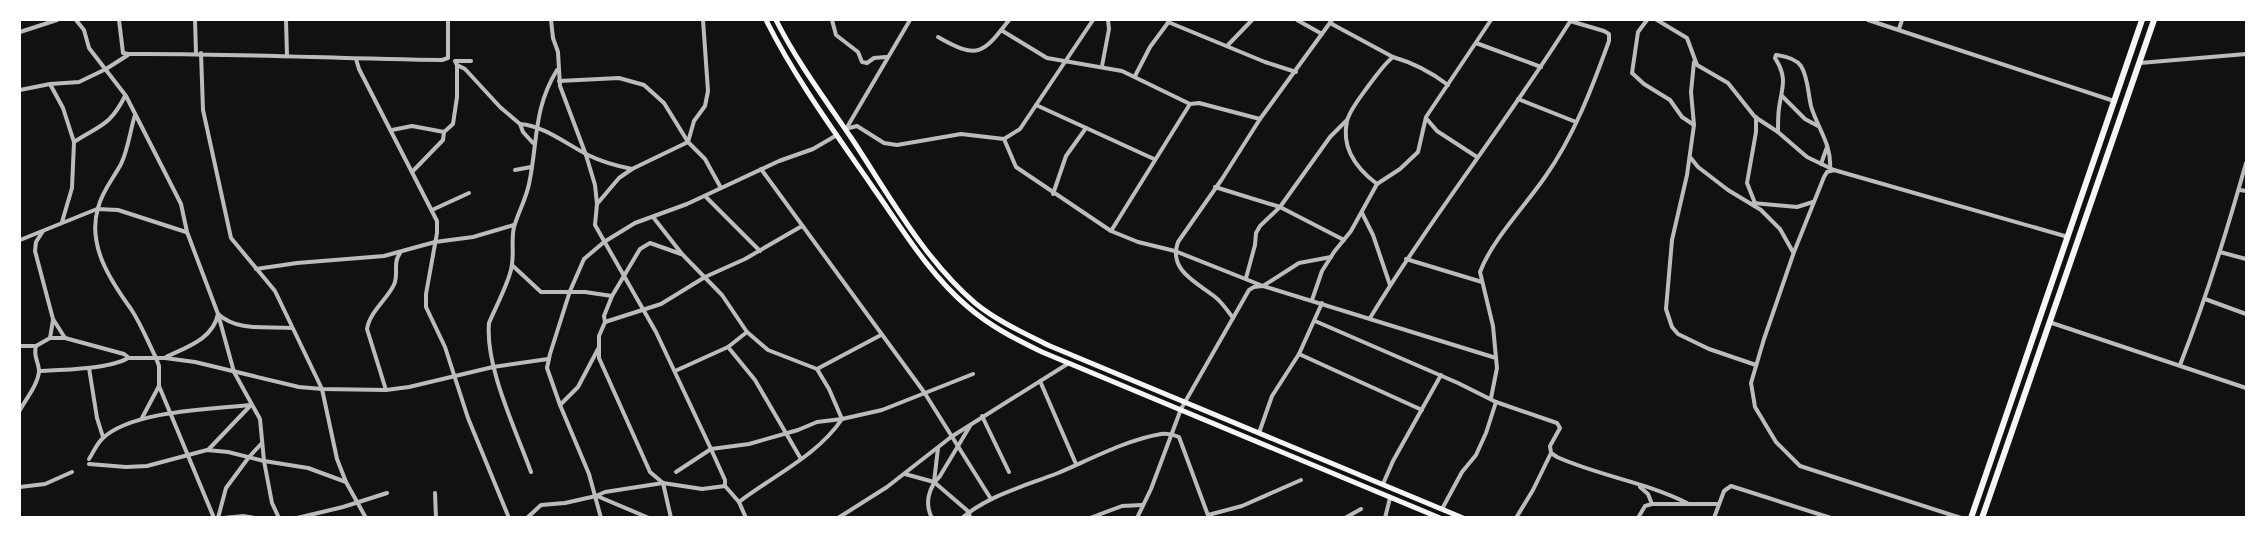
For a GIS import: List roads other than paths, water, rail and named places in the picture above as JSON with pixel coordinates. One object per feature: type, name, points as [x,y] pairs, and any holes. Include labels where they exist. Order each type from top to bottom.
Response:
[{"type":"main road","points":[[766,20],[792,68],[914,248],[942,283],[968,308],[996,328],[1034,348],[1440,518]]},
{"type":"main road","points":[[776,20],[803,69],[924,248],[952,282],[976,304],[1004,323],[1050,346],[1463,518]]},
{"type":"main road","points":[[1971,518],[2142,20]]},
{"type":"main road","points":[[1982,518],[2154,20]]},
{"type":"street","points":[[20,32],[57,20]]},
{"type":"street","points":[[76,20],[84,30],[89,48],[126,96],[181,204],[187,232],[218,314],[234,372],[260,419],[264,461],[272,503],[279,518]]},
{"type":"street","points":[[119,20],[121,48],[123,52],[129,54],[198,53],[442,60],[448,58],[448,20]]},
{"type":"street","points":[[195,20],[202,110],[231,237],[275,291],[322,389],[337,459],[346,482],[366,518]]},
{"type":"street","points":[[286,20],[287,56]]},
{"type":"street","points":[[551,20],[553,38],[558,52],[559,81],[595,185],[597,204],[595,225],[625,274],[675,371],[725,480],[725,486],[739,502],[746,518]]},
{"type":"street","points":[[597,204],[619,178],[632,169],[688,142],[694,121],[705,106],[708,91],[704,20]]},
{"type":"street","points":[[832,20],[836,35],[858,52],[862,62],[867,63],[876,57],[886,57]]},
{"type":"street","points":[[845,129],[910,20]]},
{"type":"street","points":[[938,37],[957,48],[978,51],[987,46],[1009,20]]},
{"type":"street","points":[[845,129],[856,126],[890,145],[961,134],[1004,139],[1020,129],[1093,20]]},
{"type":"street","points":[[1102,66],[1109,29],[1108,20]]},
{"type":"street","points":[[1228,45],[1252,20]]},
{"type":"street","points":[[1297,20],[1322,34]]},
{"type":"street","points":[[1312,300],[1322,271],[1344,240],[1377,184],[1410,162],[1418,152],[1426,117],[1491,20]]},
{"type":"street","points":[[1370,318],[1406,259],[1541,67],[1571,20],[1609,34],[1588,98],[1576,122],[1545,177],[1529,196],[1480,272],[1494,326],[1497,368],[1491,398]]},
{"type":"street","points":[[1647,20],[1638,32],[1632,73],[1644,84],[1670,100],[1682,117],[1694,125]]},
{"type":"street","points":[[1657,20],[1687,38],[1694,60],[1691,92],[1694,125],[1690,156],[1672,240],[1666,302],[1669,318],[1678,334],[1688,340],[1756,365]]},
{"type":"street","points":[[1868,20],[2114,101]]},
{"type":"street","points":[[1899,30],[1902,20]]},
{"type":"street","points":[[1136,76],[1150,47],[1169,21],[1265,62],[1296,72]]},
{"type":"street","points":[[1233,318],[1216,297],[1184,274],[1176,259],[1175,250],[1178,242],[1260,119],[1331,21],[1393,57],[1431,72],[1448,85]]},
{"type":"street","points":[[1001,30],[1047,58],[1102,66],[1136,76],[1190,104],[1199,103],[1260,119]]},
{"type":"street","points":[[1476,43],[1541,67]]},
{"type":"street","points":[[20,90],[50,84],[79,82],[106,69],[129,54]]},
{"type":"street","points":[[2138,63],[2247,54]]},
{"type":"street","points":[[1778,132],[1778,111],[1785,85],[1775,58],[1776,55],[1796,61],[1806,76],[1812,108],[1827,147],[1832,169]]},
{"type":"street","points":[[1246,278],[1256,233],[1260,226],[1280,207],[1330,137],[1347,120],[1362,94],[1385,63],[1393,57]]},
{"type":"street","points":[[356,59],[437,221],[426,308],[445,347],[477,440],[509,518]]},
{"type":"street","points":[[1694,60],[1697,65],[1728,83],[1755,117],[1778,132],[1807,157],[1821,164],[2068,237]]},
{"type":"street","points":[[412,172],[443,140],[444,132],[453,124],[457,97],[455,61],[471,61]]},
{"type":"street","points":[[457,65],[465,69],[500,107],[520,124],[562,139],[586,154],[632,169]]},
{"type":"street","points":[[531,472],[493,367],[489,344],[489,323],[513,266],[512,241],[515,225],[530,183],[536,128],[544,98],[557,69]]},
{"type":"street","points":[[559,81],[619,78],[644,85],[664,103],[688,142],[705,159],[721,188]]},
{"type":"street","points":[[50,84],[63,108],[74,142],[72,188],[62,222]]},
{"type":"street","points":[[74,142],[104,126],[118,111],[126,96]]},
{"type":"street","points":[[1782,96],[1805,118],[1819,126]]},
{"type":"street","points":[[1518,99],[1576,122]]},
{"type":"street","points":[[1112,231],[1154,159],[1190,104]]},
{"type":"street","points":[[1036,105],[1154,159]]},
{"type":"street","points":[[135,115],[122,163],[107,184],[97,209],[94,234],[108,274],[131,309],[156,358],[159,366],[159,386],[214,518]]},
{"type":"street","points":[[1426,117],[1437,131],[1477,158]]},
{"type":"street","points":[[1752,203],[1747,183],[1756,132],[1755,117]]},
{"type":"street","points":[[1347,120],[1350,152],[1360,171],[1377,184]]},
{"type":"street","points":[[520,124],[523,132],[534,144]]},
{"type":"street","points":[[391,130],[412,126],[444,132]]},
{"type":"street","points":[[1053,194],[1066,156],[1086,128]]},
{"type":"street","points":[[601,518],[596,496],[547,368],[570,291],[584,259],[604,242],[635,223],[705,196],[761,169],[813,149],[837,135]]},
{"type":"street","points":[[1004,139],[1016,167],[1053,194],[1112,231],[1138,242],[1175,250],[1263,286],[1496,358]]},
{"type":"street","points":[[1821,164],[1827,147]]},
{"type":"street","points":[[1690,156],[1698,167],[1768,216],[1780,229],[1794,252]]},
{"type":"street","points":[[2180,365],[2205,299],[2247,163]]},
{"type":"street","points":[[515,170],[531,167]]},
{"type":"street","points":[[761,169],[924,392],[991,499]]},
{"type":"street","points":[[1832,169],[1827,171],[1824,177],[1794,252],[1756,365],[1751,383],[1755,407],[1776,442],[1800,466],[1960,517]]},
{"type":"street","points":[[1215,187],[1280,207],[1344,240]]},
{"type":"street","points":[[2240,190],[2247,191]]},
{"type":"street","points":[[432,210],[469,193]]},
{"type":"street","points":[[705,196],[760,251]]},
{"type":"street","points":[[1752,203],[1797,207],[1814,202]]},
{"type":"street","points":[[20,240],[97,209],[118,210],[187,232]]},
{"type":"street","points":[[1361,212],[1373,235],[1390,285]]},
{"type":"street","points":[[653,217],[682,254],[722,295],[747,332],[768,350],[817,369],[842,419]]},
{"type":"street","points":[[255,269],[400,252],[435,242],[473,237],[515,225]]},
{"type":"street","points":[[605,322],[661,304],[705,277],[760,251],[802,226]]},
{"type":"street","points":[[43,231],[36,242],[35,251],[53,319],[65,338]]},
{"type":"street","points":[[671,518],[663,483],[650,472],[607,379],[599,358],[599,336],[612,296],[640,249],[650,243],[682,254]]},
{"type":"street","points":[[386,390],[367,329],[369,321],[394,284],[396,260],[400,252]]},
{"type":"street","points":[[2220,252],[2247,259]]},
{"type":"street","points":[[1137,518],[1151,489],[1180,409],[1249,290],[1254,286],[1263,286],[1299,264],[1331,257]]},
{"type":"street","points":[[1406,259],[1482,282]]},
{"type":"street","points":[[513,266],[541,292],[570,291],[612,296]]},
{"type":"street","points":[[2205,299],[2247,314]]},
{"type":"street","points":[[1259,433],[1272,396],[1299,354],[1322,303]]},
{"type":"street","points":[[218,314],[244,327],[291,328]]},
{"type":"street","points":[[165,358],[209,333],[216,325],[218,314]]},
{"type":"street","points":[[50,338],[53,319]]},
{"type":"street","points":[[1315,321],[1441,375],[1496,402],[1557,423],[1560,428],[1550,446],[1551,453],[1516,518]]},
{"type":"street","points":[[2048,322],[2247,388]]},
{"type":"street","points":[[675,371],[728,347],[747,332]]},
{"type":"street","points":[[817,369],[881,335]]},
{"type":"street","points":[[20,346],[36,346],[50,338],[65,338],[128,357],[195,362],[299,387],[322,389],[386,390],[409,387],[493,367],[548,359]]},
{"type":"street","points":[[20,410],[31,392],[39,371],[34,353],[36,346]]},
{"type":"street","points":[[728,347],[755,380],[801,459]]},
{"type":"street","points":[[560,405],[578,387],[599,348]]},
{"type":"street","points":[[1299,354],[1422,410]]},
{"type":"street","points":[[39,371],[89,368],[123,361],[128,357]]},
{"type":"street","points":[[838,518],[904,474],[951,436],[1069,363]]},
{"type":"street","points":[[89,368],[97,418],[103,438]]},
{"type":"street","points":[[676,472],[695,457],[711,449],[749,444],[817,422],[882,410],[973,375]]},
{"type":"street","points":[[1383,484],[1393,461],[1441,375]]},
{"type":"street","points":[[1040,381],[1076,464]]},
{"type":"street","points":[[142,418],[159,386]]},
{"type":"street","points":[[1442,509],[1462,472],[1476,455],[1496,402]]},
{"type":"street","points":[[251,405],[142,418],[117,428],[103,438],[89,462],[126,467],[147,466],[207,450],[308,468],[346,482]]},
{"type":"street","points":[[207,450],[251,405]]},
{"type":"street","points":[[982,416],[1010,472]]},
{"type":"street","points":[[739,502],[825,440],[842,419]]},
{"type":"street","points":[[934,482],[972,423]]},
{"type":"street","points":[[962,518],[991,499],[1076,464],[1145,438],[1172,433],[1179,437],[1208,516],[1242,506],[1301,480]]},
{"type":"street","points":[[218,518],[226,488],[263,442]]},
{"type":"street","points":[[932,518],[927,501],[934,482],[938,447]]},
{"type":"street","points":[[1551,453],[1565,461],[1666,493],[1687,503]]},
{"type":"street","points":[[20,487],[45,484],[72,472]]},
{"type":"street","points":[[904,474],[934,482],[969,512],[970,518]]},
{"type":"street","points":[[527,518],[541,505],[565,503],[605,492],[663,483],[702,489],[725,486]]},
{"type":"street","points":[[1637,485],[1648,494],[1652,504]]},
{"type":"street","points":[[1714,518],[1724,491],[1731,486],[1831,518]]},
{"type":"street","points":[[297,518],[387,493]]},
{"type":"street","points":[[435,494],[436,518]]},
{"type":"street","points":[[596,496],[649,518]]},
{"type":"street","points":[[1384,518],[1391,497]]},
{"type":"street","points":[[1638,518],[1645,506],[1652,504],[1719,504]]},
{"type":"street","points":[[1090,518],[1122,506],[1142,505]]},
{"type":"street","points":[[1345,518],[1360,509]]},
{"type":"street","points":[[224,518],[243,516],[255,518]]}]
